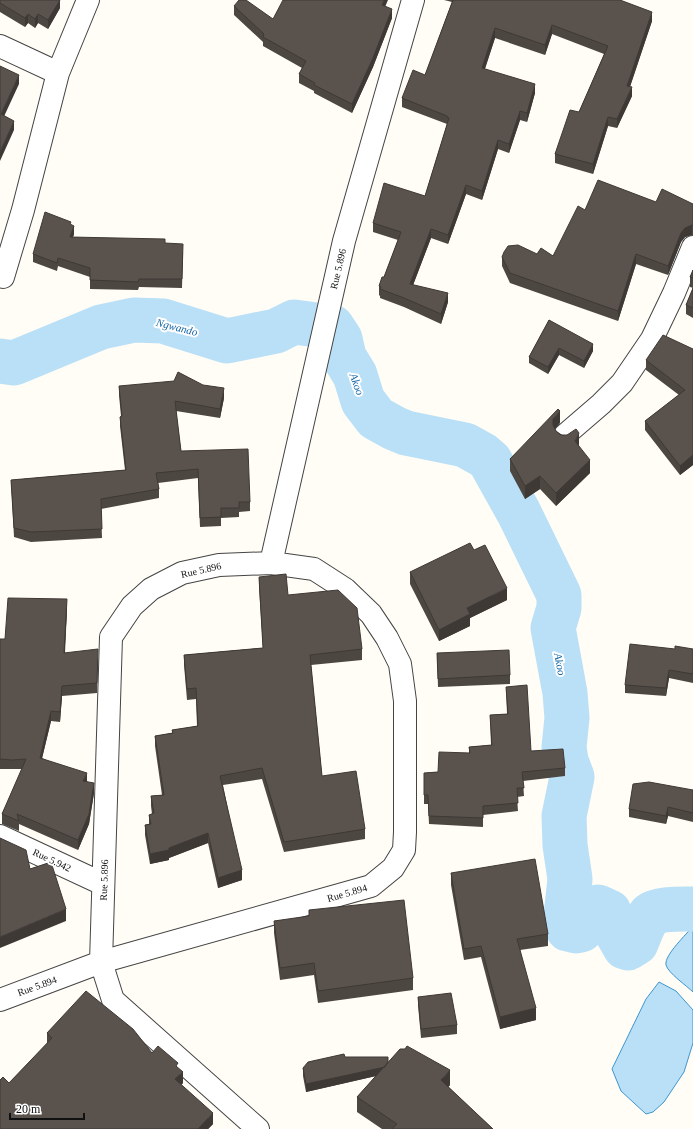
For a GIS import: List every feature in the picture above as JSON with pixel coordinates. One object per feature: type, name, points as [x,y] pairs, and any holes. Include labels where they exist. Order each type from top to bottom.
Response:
[{"type":"street","points":[[3,277],[23,210],[58,73],[88,0]]},
{"type":"street","name":"Rue 5.896","points":[[252,1127],[113,1000],[101,962],[111,637],[132,606],[152,589],[182,573],[219,565],[271,563],[344,242],[413,0]]},
{"type":"street","points":[[0,46],[58,73]]},
{"type":"street","points":[[565,435],[602,404],[622,383],[652,339],[674,293],[693,247]]},
{"type":"street","name":"Rue 5.894","points":[[0,1000],[101,962],[371,886],[393,868],[404,850],[405,832],[405,701],[400,664],[387,638],[372,614],[345,589],[314,569],[271,563]]},
{"type":"street","name":"Rue 5.942","points":[[0,836],[104,884]]},
{"type":"water","points":[[693,926],[693,992],[667,968],[666,961],[672,950]]},
{"type":"water","points":[[659,982],[676,991],[693,1010],[693,1043],[684,1072],[664,1102],[653,1112],[646,1114],[621,1091],[612,1069],[646,999]]},
{"type":"building","points":[[0,0],[60,0],[48,20],[38,14],[35,19],[28,14],[25,18],[0,3]]},
{"type":"building","points":[[239,0],[246,0],[273,19],[283,0],[384,0],[382,5],[392,9],[373,58],[352,104],[314,85],[315,83],[299,74],[306,61],[263,37],[264,34],[234,6]]},
{"type":"building","points":[[453,0],[620,0],[652,12],[627,86],[632,87],[617,119],[608,117],[593,164],[555,154],[570,110],[579,112],[608,46],[552,25],[545,45],[495,28],[482,68],[535,84],[527,113],[520,111],[509,144],[498,140],[482,191],[466,185],[448,235],[431,229],[410,284],[448,293],[441,314],[380,289],[381,287],[379,286],[382,277],[384,277],[401,232],[373,223],[384,183],[425,196],[449,118],[402,98],[413,70],[425,75]]},
{"type":"building","points":[[0,66],[19,75],[1,114],[14,121],[0,152]]},
{"type":"building","points":[[598,180],[656,202],[662,189],[693,204],[693,225],[685,228],[681,233],[668,266],[636,254],[618,311],[510,273],[502,257],[508,246],[518,245],[537,254],[541,248],[553,256],[578,206],[585,210]]},
{"type":"building","points":[[45,212],[71,222],[70,224],[74,226],[70,237],[165,239],[165,243],[183,244],[182,279],[139,279],[138,282],[90,280],[90,268],[58,258],[57,263],[33,254]]},
{"type":"building","points":[[693,270],[693,278],[690,277]]},
{"type":"building","points":[[693,288],[693,308],[686,305]]},
{"type":"building","points":[[549,320],[593,344],[584,361],[559,348],[548,367],[529,357]]},
{"type":"building","points":[[663,335],[693,349],[693,455],[680,466],[645,421],[685,390],[646,360]]},
{"type":"building","points":[[178,372],[203,385],[224,388],[220,409],[175,401],[181,451],[248,449],[250,502],[239,502],[239,508],[221,508],[221,517],[200,518],[198,469],[156,473],[159,489],[101,499],[102,529],[31,532],[14,528],[11,480],[126,470],[120,417],[122,416],[119,386],[174,381]]},
{"type":"building","points":[[558,409],[560,411],[553,419],[553,425],[556,431],[561,435],[567,435],[576,429],[579,433],[575,441],[590,460],[556,493],[540,476],[525,486],[510,459]]},
{"type":"building","points":[[470,543],[474,550],[485,545],[507,588],[467,608],[470,614],[439,630],[410,572]]},
{"type":"building","points":[[286,574],[288,595],[338,590],[357,608],[362,649],[310,655],[322,776],[356,771],[365,829],[284,842],[262,768],[220,776],[242,870],[218,878],[208,833],[169,848],[169,850],[150,854],[145,825],[151,824],[149,815],[154,813],[151,796],[164,795],[155,736],[173,733],[172,730],[198,726],[196,688],[187,689],[184,655],[263,648],[259,577]]},
{"type":"building","points":[[8,598],[67,599],[64,653],[98,649],[97,683],[62,686],[60,712],[51,711],[40,758],[87,773],[83,781],[94,783],[89,814],[78,840],[17,814],[19,821],[2,814],[26,759],[0,759],[0,639],[5,639]]},
{"type":"building","points":[[630,644],[675,649],[675,646],[693,649],[693,674],[669,670],[666,688],[625,685]]},
{"type":"building","points":[[509,650],[510,675],[438,679],[437,653]]},
{"type":"building","points":[[527,685],[531,751],[563,749],[565,768],[522,772],[524,788],[517,788],[518,803],[483,806],[483,818],[429,816],[428,795],[424,795],[424,773],[438,772],[439,752],[470,753],[469,747],[492,745],[490,715],[508,714],[506,687]]},
{"type":"building","points":[[649,782],[693,790],[693,813],[668,807],[666,816],[629,809],[633,784]]},
{"type":"building","points":[[0,838],[26,850],[30,869],[51,862],[66,909],[0,937]]},
{"type":"building","points":[[535,859],[548,934],[517,939],[536,1008],[500,1017],[481,946],[464,949],[451,873]]},
{"type":"building","points":[[404,900],[413,978],[318,991],[314,963],[280,968],[274,921],[309,916],[309,910]]},
{"type":"building","points":[[86,991],[133,1029],[152,1053],[158,1046],[178,1063],[176,1066],[183,1072],[175,1079],[213,1113],[198,1129],[0,1129],[0,1080],[3,1077],[9,1083],[52,1038],[47,1033]]},
{"type":"building","points":[[451,993],[457,1025],[421,1029],[418,997]]},
{"type":"building","points":[[407,1046],[450,1070],[441,1080],[493,1129],[392,1129],[397,1124],[357,1097],[400,1049],[405,1049]]},
{"type":"building","points":[[344,1054],[345,1057],[388,1057],[388,1062],[385,1067],[306,1084],[303,1068],[308,1062]]},
{"type":"waterway","name":"Akoo","points":[[0,361],[14,363],[101,327],[134,320],[163,321],[227,341],[276,331],[294,322],[332,327],[340,339],[344,357],[355,375],[363,401],[376,418],[406,433],[465,445],[483,455],[490,461],[519,513],[559,595],[559,608],[553,628],[565,693],[567,718],[564,747],[566,761],[572,777],[564,816],[565,845],[570,879],[566,916],[568,929],[576,931],[581,930],[589,914],[598,907],[609,912],[617,933],[625,947],[628,948],[636,943],[645,921],[653,913],[670,909],[693,909]]},
{"type":"water label","name":"Ngwando","points":[[177,327]]}]
